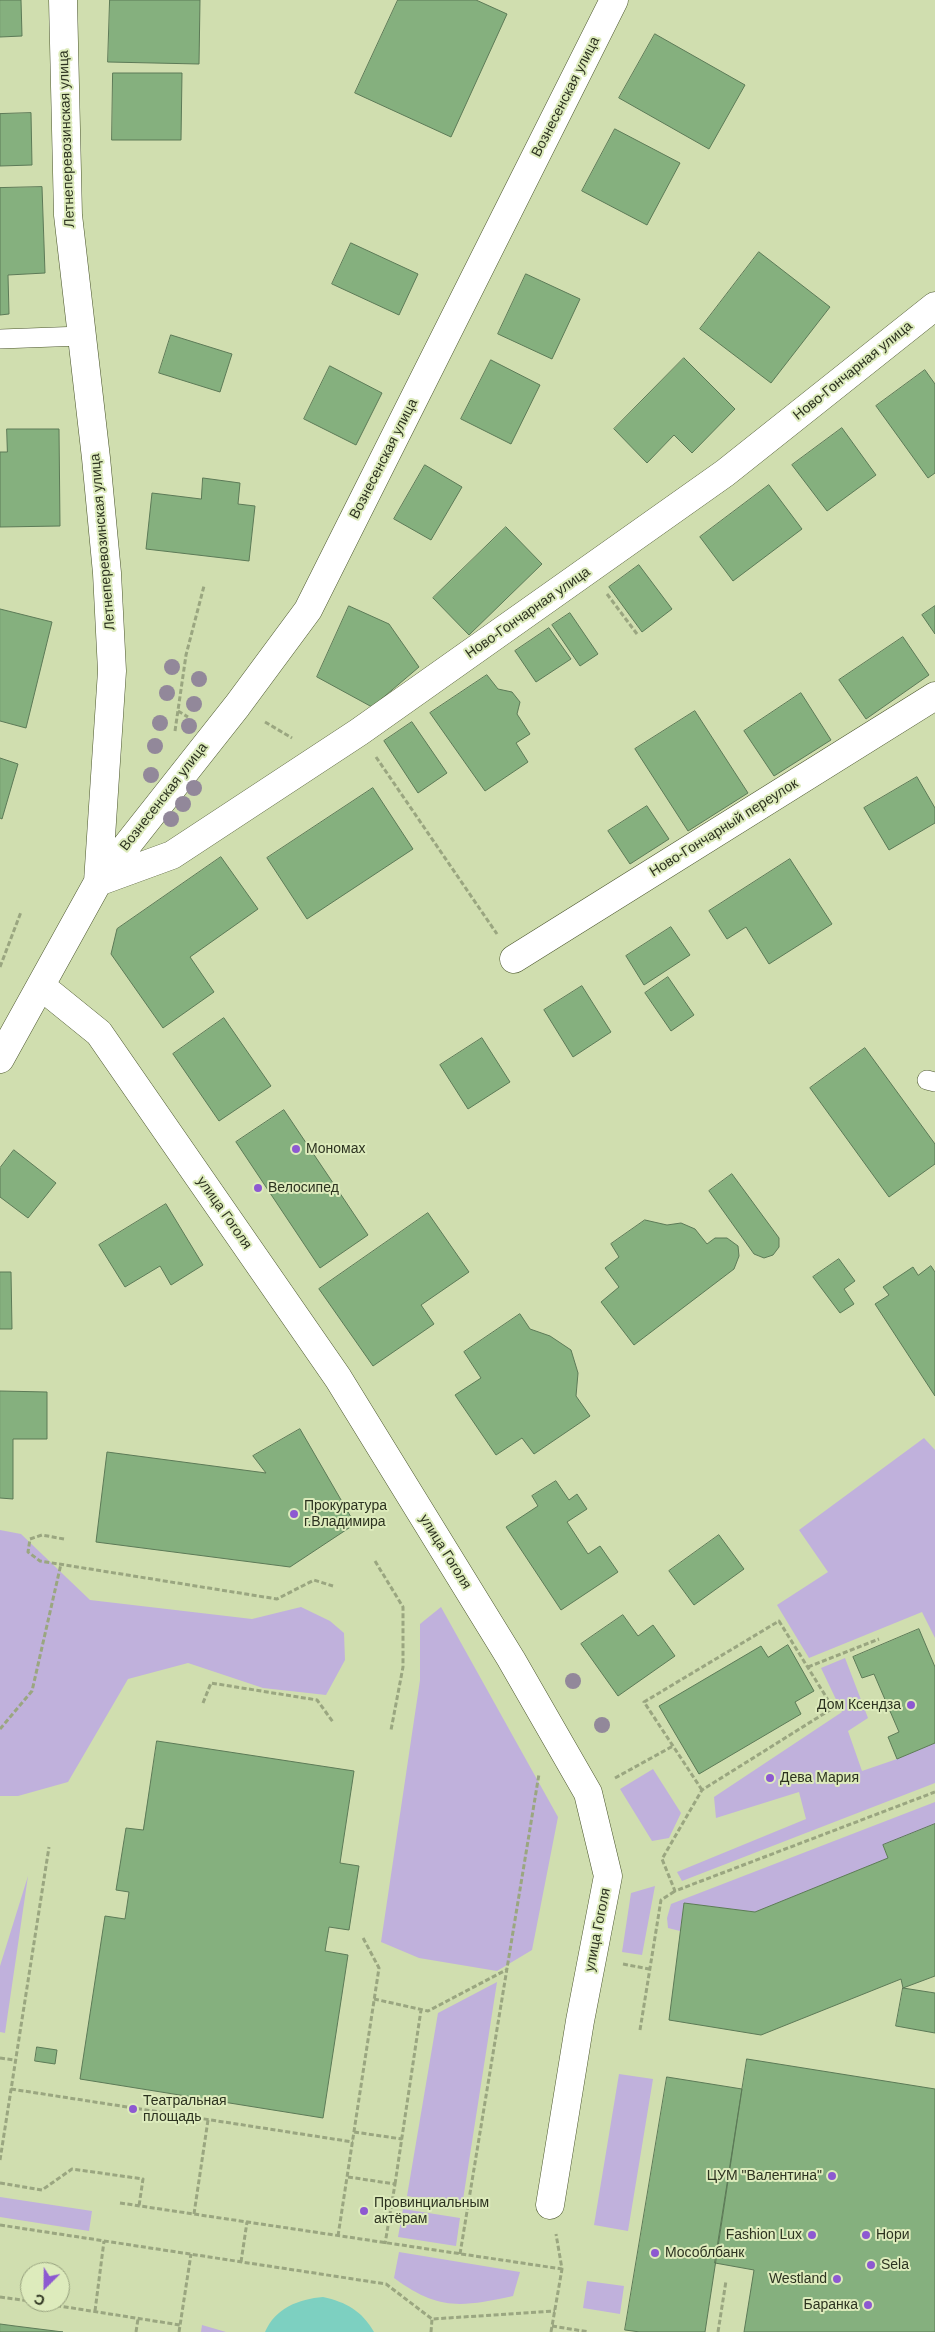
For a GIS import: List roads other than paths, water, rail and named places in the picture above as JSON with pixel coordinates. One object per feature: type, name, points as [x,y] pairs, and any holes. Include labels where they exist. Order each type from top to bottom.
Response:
[{"type":"street","name":"Летнеперевозинская улица","points":[[0,1059],[98,882],[112,671],[102,525],[68,215],[63,0]]},
{"type":"street","name":"Вознесенская улица","points":[[98,882],[237,706],[308,610],[614,0]]},
{"type":"street","name":"Ново-Гончарная улица","points":[[98,882],[172,855],[359,732],[725,473],[935,306]]},
{"type":"street","name":"Ново-Гончарный переулок","points":[[514,959],[935,696]]},
{"type":"street","name":"улица Гоголя","points":[[41,986],[99,1033],[338,1378],[511,1659],[588,1793],[608,1876],[580,2021],[550,2205]]},
{"type":"lane","points":[[0,339],[82,336]]},
{"type":"water","points":[[323,2297],[353,2308],[364,2318],[374,2332],[265,2332],[275,2317],[289,2306],[305,2300]]},
{"type":"place","name":"Мономах","points":[[296,1149]]},
{"type":"place","name":"Велосипед","points":[[258,1188]]},
{"type":"place","name":"Прокуратура г.Владимира","points":[[294,1514]]},
{"type":"place","name":"Дом Ксендза","points":[[911,1705]]},
{"type":"place","name":"Дева Мария","points":[[770,1778]]},
{"type":"place","name":"Театральная площадь","points":[[133,2109]]},
{"type":"place","name":"ЦУМ \"Валентина\"","points":[[832,2176]]},
{"type":"place","name":"Провинциальным актёрам","points":[[364,2211]]},
{"type":"place","name":"Fashion Lux","points":[[812,2235]]},
{"type":"place","name":"Нори","points":[[866,2235]]},
{"type":"place","name":"Мособлбанк","points":[[655,2253]]},
{"type":"place","name":"Sela","points":[[871,2265]]},
{"type":"place","name":"Westland","points":[[837,2279]]},
{"type":"place","name":"Баранка","points":[[868,2305]]}]
